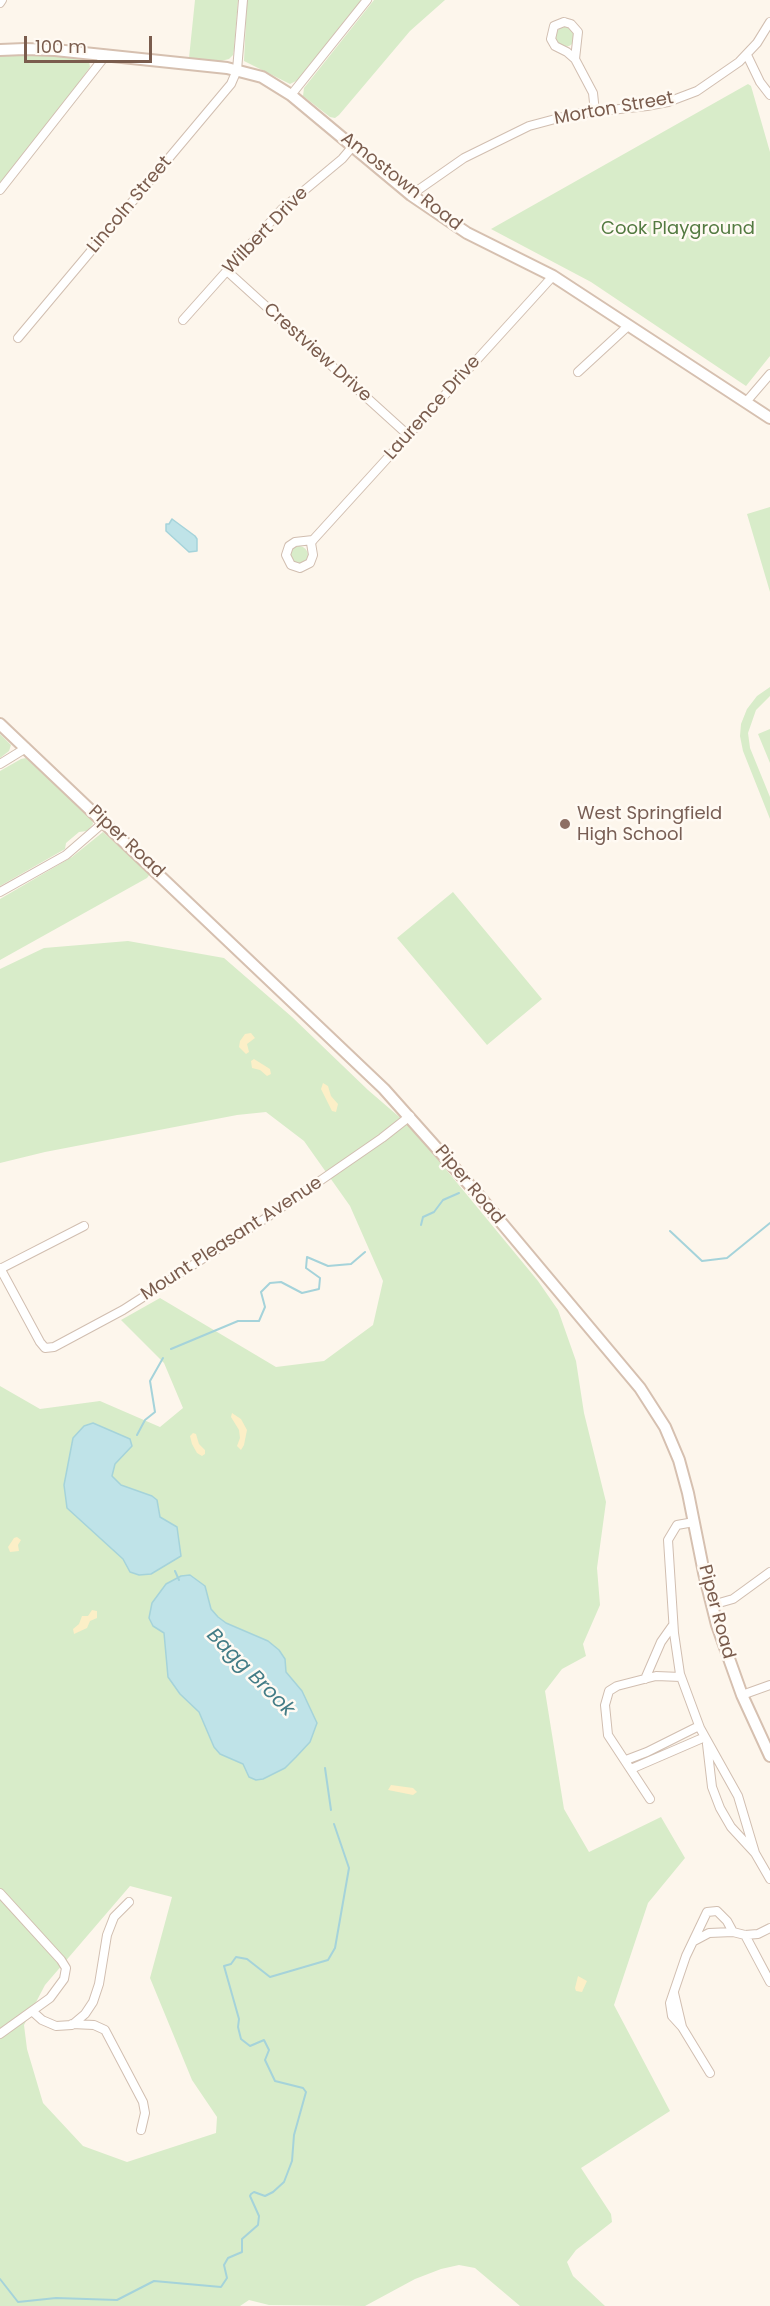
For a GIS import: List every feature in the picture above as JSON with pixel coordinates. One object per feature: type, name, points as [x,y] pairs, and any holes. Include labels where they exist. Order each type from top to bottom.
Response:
[{"type":"main road","name":"Amostown Road","points":[[0,50],[56,50],[106,55],[237,69],[262,77],[291,94],[411,195],[467,233],[553,276],[770,418]]},
{"type":"main road","name":"Piper Road","points":[[0,724],[354,1059],[410,1116],[640,1388],[662,1422],[675,1450],[685,1480],[712,1605],[725,1650],[742,1695],[770,1756]]},
{"type":"street","points":[[237,69],[243,0]]},
{"type":"street","points":[[291,94],[367,0]]},
{"type":"street","points":[[575,59],[578,32],[571,24],[561,22],[552,29],[550,34],[552,42],[557,48],[567,52],[575,59],[593,93],[595,112]]},
{"type":"street","name":"Morton Street","points":[[411,195],[452,166],[516,131],[558,117],[647,106],[688,95],[717,80],[747,55],[770,22]]},
{"type":"street","points":[[0,190],[106,55]]},
{"type":"street","points":[[747,55],[759,82],[770,95]]},
{"type":"street","name":"Lincoln Street","points":[[18,338],[231,84],[237,69]]},
{"type":"street","name":"Wilbert Drive","points":[[183,320],[282,209],[342,159],[353,146]]},
{"type":"street","name":"Crestview Drive","points":[[227,271],[408,435]]},
{"type":"street","name":"Laurence Drive","points":[[313,540],[295,542],[289,546],[286,555],[291,565],[300,568],[310,564],[313,555],[311,543],[313,540],[553,276]]},
{"type":"street","points":[[578,372],[628,326]]},
{"type":"street","points":[[746,402],[770,374]]},
{"type":"street","points":[[0,764],[26,748]]},
{"type":"street","points":[[0,892],[66,855],[104,822]]},
{"type":"street","name":"Mount Pleasant Avenue","points":[[0,1269],[38,1340],[45,1348],[57,1346],[151,1292],[308,1190],[410,1116]]},
{"type":"street","points":[[0,1269],[84,1226]]},
{"type":"street","points":[[694,1522],[677,1525],[668,1540],[673,1624],[681,1677],[699,1726],[738,1796],[755,1853]]},
{"type":"street","points":[[712,1605],[733,1599],[770,1572]]},
{"type":"street","points":[[645,1679],[661,1642],[673,1624]]},
{"type":"street","points":[[650,1799],[626,1760],[616,1751],[608,1734],[605,1706],[609,1691],[617,1686],[656,1676],[681,1677]]},
{"type":"street","points":[[742,1695],[770,1685]]},
{"type":"street","points":[[626,1760],[699,1726]]},
{"type":"street","points":[[631,1769],[705,1737]]},
{"type":"street","points":[[705,1737],[712,1787],[720,1808],[731,1827],[755,1853],[770,1879]]},
{"type":"street","points":[[0,1893],[61,1959],[66,1968],[64,1979],[50,1998],[0,2034]]},
{"type":"street","points":[[72,2024],[85,2014],[93,2002],[107,1935],[114,1917],[129,1902]]},
{"type":"street","points":[[710,2073],[682,2027],[670,2012],[689,1947],[704,1916],[710,1910],[717,1911],[733,1932]]},
{"type":"street","points":[[689,1947],[698,1938],[709,1933],[758,1934],[770,1928]]},
{"type":"street","points":[[745,1935],[770,1982]]},
{"type":"street","points":[[32,2011],[42,2020],[56,2026],[94,2025],[105,2030],[143,2102],[145,2113],[141,2130]]},
{"type":"green space","points":[[195,0],[238,0],[234,49],[229,59],[221,61],[189,58]]},
{"type":"green space","points":[[247,0],[363,0],[300,79],[290,84],[244,61]]},
{"type":"green space","points":[[374,0],[445,0],[410,31],[339,115],[335,118],[330,117],[303,96],[304,88]]},
{"type":"green space","points":[[565,27],[572,30],[575,37],[572,44],[565,47],[558,44],[555,37],[558,30]]},
{"type":"green space","points":[[27,54],[86,59],[90,67],[58,112],[0,184],[0,56]]},
{"type":"green space","name":"Cook Playground","points":[[748,84],[751,86],[770,152],[770,356],[746,386],[591,282],[491,229]]},
{"type":"green space","points":[[770,507],[770,592],[747,514]]},
{"type":"green space","points":[[295,546],[303,546],[308,551],[306,562],[295,564],[290,559],[290,551]]},
{"type":"green space","points":[[770,687],[770,696],[756,710],[748,733],[750,748],[770,797],[770,819],[743,751],[740,736],[741,724],[747,709],[757,696]]},
{"type":"green space","points":[[770,729],[770,763],[758,734]]},
{"type":"green space","points":[[0,734],[11,745],[9,751],[0,758]]},
{"type":"green space","points":[[26,758],[92,819],[93,824],[87,831],[79,832],[66,843],[65,849],[0,886],[0,771]]},
{"type":"green space","points":[[103,832],[150,874],[147,878],[0,960],[0,899],[72,857]]},
{"type":"green space","points":[[453,892],[542,999],[487,1045],[397,938]]},
{"type":"green space","points":[[128,941],[224,958],[292,1017],[368,1090],[411,1127],[538,1281],[558,1310],[576,1361],[584,1413],[606,1502],[597,1568],[600,1605],[583,1644],[586,1656],[562,1669],[545,1691],[564,1809],[589,1852],[661,1817],[685,1858],[648,1903],[614,2005],[670,2111],[581,2168],[611,2214],[612,2222],[576,2250],[567,2262],[573,2276],[605,2306],[520,2306],[475,2268],[459,2265],[415,2279],[365,2306],[269,2305],[249,2300],[240,2306],[0,2306],[0,1386],[40,1409],[100,1401],[160,1427],[183,1408],[164,1363],[121,1320],[160,1298],[276,1367],[324,1361],[373,1325],[383,1281],[350,1206],[304,1141],[266,1112],[237,1115],[45,1152],[0,1163],[0,969],[44,948]],"holes":[[[130,1886],[172,1897],[150,1978],[192,2080],[217,2117],[216,2133],[127,2162],[83,2146],[43,2103],[27,2049],[24,2025],[45,1985]]]},
{"type":"sand","points":[[251,1033],[255,1038],[247,1044],[249,1052],[246,1054],[239,1047],[240,1041],[245,1034]]},
{"type":"sand","points":[[254,1059],[270,1069],[271,1074],[267,1076],[260,1070],[252,1068],[251,1061]]},
{"type":"sand","points":[[323,1083],[328,1086],[331,1096],[338,1104],[336,1112],[332,1111],[321,1089]]},
{"type":"sand","points":[[232,1413],[241,1419],[247,1430],[241,1450],[237,1446],[240,1438],[239,1430],[231,1417]]},
{"type":"sand","points":[[193,1433],[196,1434],[199,1444],[205,1450],[202,1456],[197,1453],[192,1444],[190,1436]]},
{"type":"sand","points":[[17,1537],[21,1540],[18,1545],[19,1551],[10,1552],[8,1547]]},
{"type":"sand","points":[[92,1610],[97,1611],[97,1618],[90,1621],[87,1628],[74,1634],[73,1629],[79,1624],[82,1616],[88,1616]]},
{"type":"sand","points":[[391,1785],[413,1788],[417,1792],[413,1795],[388,1790]]},
{"type":"sand","points":[[578,1976],[587,1981],[582,1992],[576,1991],[575,1988]]},
{"type":"water","points":[[172,519],[195,536],[197,551],[189,552],[166,531],[166,524],[169,524]]},
{"type":"water","points":[[93,1423],[130,1439],[132,1446],[115,1464],[112,1476],[121,1485],[152,1496],[157,1500],[160,1517],[177,1527],[181,1556],[151,1574],[139,1575],[130,1572],[123,1559],[67,1508],[64,1485],[73,1438],[84,1426]]},
{"type":"water","points":[[190,1575],[205,1586],[211,1609],[218,1617],[226,1623],[268,1641],[279,1650],[285,1659],[286,1672],[302,1691],[317,1723],[310,1742],[296,1757],[285,1768],[263,1779],[256,1780],[249,1777],[243,1764],[220,1754],[214,1747],[199,1712],[180,1694],[168,1677],[164,1633],[153,1626],[149,1618],[152,1603],[166,1584],[181,1576]]},
{"type":"waterway","name":"Bagg Brook","points":[[421,1225],[423,1217],[434,1212],[443,1200],[459,1193]]},
{"type":"waterway","name":"Bagg Brook","points":[[670,1231],[702,1261],[727,1258],[770,1223]]},
{"type":"waterway","name":"Bagg Brook","points":[[171,1349],[238,1321],[259,1321],[265,1307],[261,1292],[270,1283],[281,1282],[302,1293],[319,1289],[320,1278],[306,1268],[307,1257],[328,1266],[351,1264],[365,1252]]},
{"type":"waterway","name":"Bagg Brook","points":[[137,1435],[145,1420],[155,1412],[150,1381],[163,1358]]},
{"type":"waterway","name":"Bagg Brook","points":[[175,1571],[179,1580]]},
{"type":"waterway","name":"Bagg Brook","points":[[325,1768],[331,1810]]},
{"type":"waterway","name":"Bagg Brook","points":[[0,2279],[18,2302],[56,2298],[117,2300],[154,2281],[221,2287],[227,2278],[224,2265],[228,2258],[242,2252],[242,2239],[258,2225],[259,2216],[251,2194],[254,2192],[265,2196],[284,2182],[292,2161],[294,2135],[306,2092],[303,2088],[275,2081],[265,2060],[269,2050],[264,2040],[250,2046],[241,2039],[239,2019],[224,1966],[231,1964],[236,1957],[247,1959],[270,1977],[328,1960],[335,1948],[349,1868],[334,1824]]},
{"type":"place","name":"West Springfield High School","points":[[565,824]]}]
